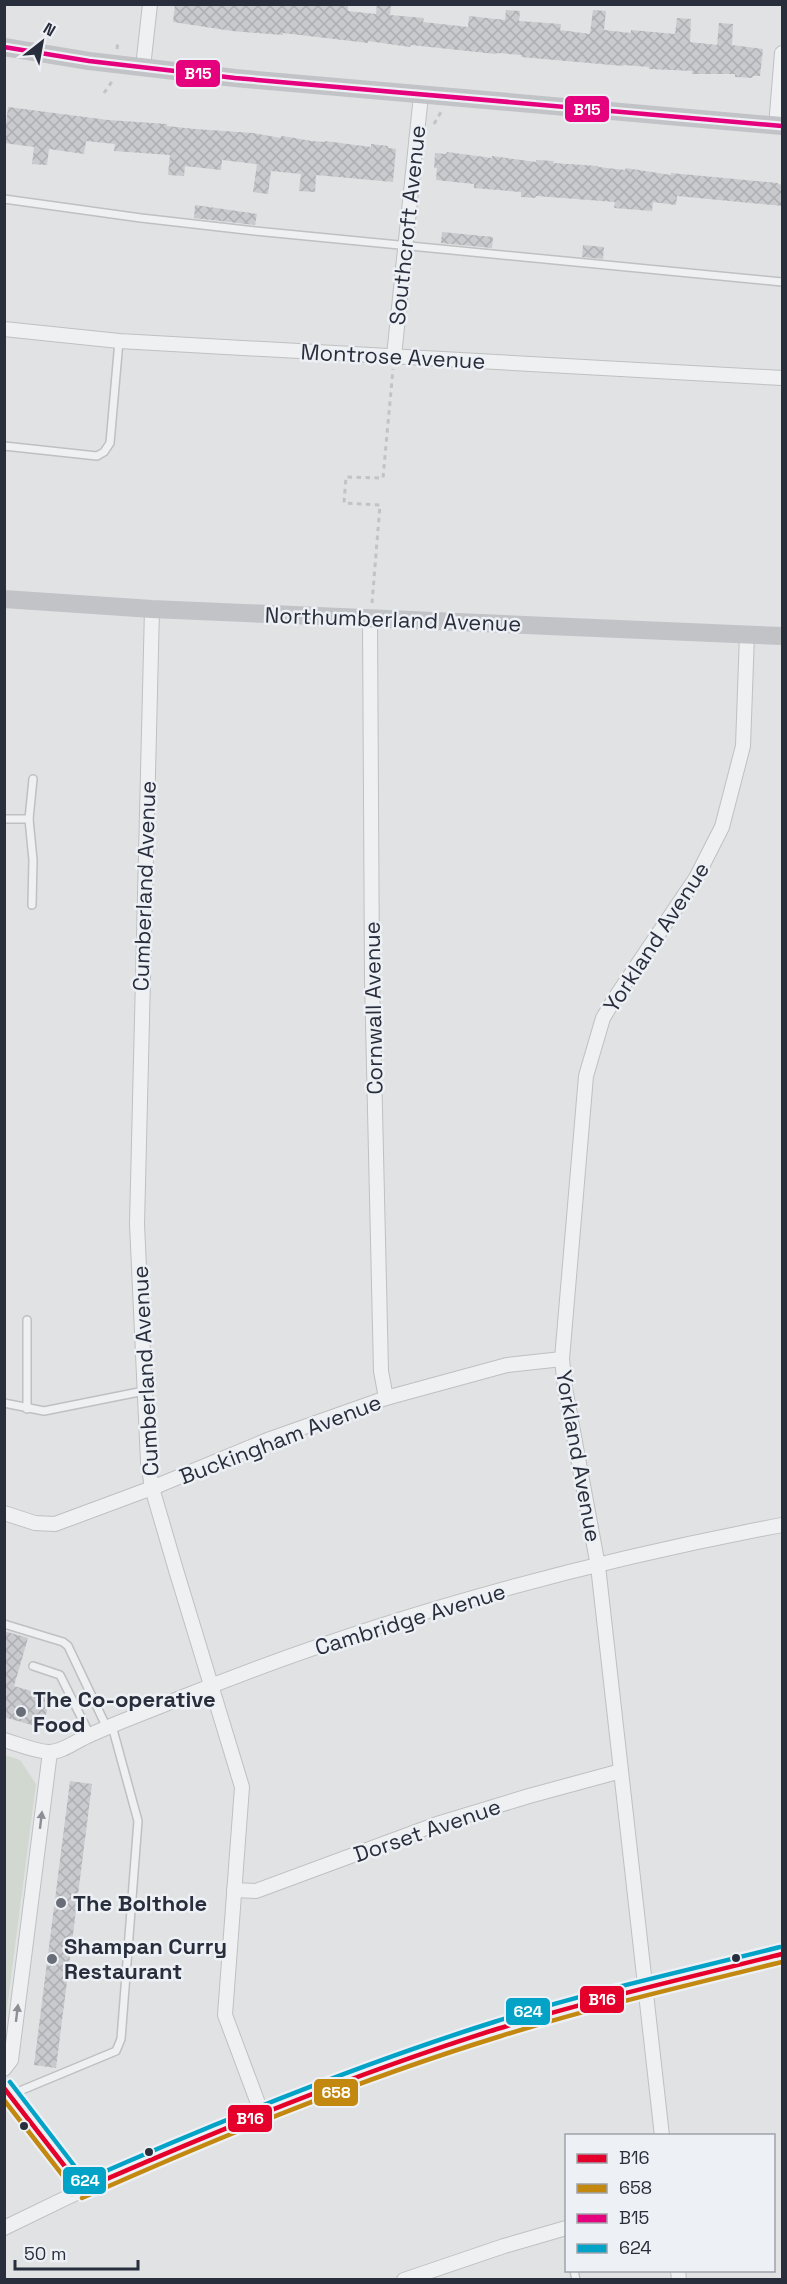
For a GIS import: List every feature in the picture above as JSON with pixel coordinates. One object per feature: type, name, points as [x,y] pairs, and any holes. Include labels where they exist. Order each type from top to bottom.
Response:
[{"type":"street","points":[[143,67],[150,4]]},
{"type":"street","points":[[4,47],[235,78],[779,126],[783,53]]},
{"type":"street","name":"Southcroft Avenue","points":[[394,356],[421,95]]},
{"type":"street","name":"Montrose Avenue","points":[[4,329],[119,341],[783,378]]},
{"type":"street","name":"Northumberland Avenue","points":[[4,599],[152,609],[783,636]]},
{"type":"street","name":"Cumberland Avenue","points":[[152,609],[136,1224],[148,1462],[152,1488],[242,1787],[225,2015],[262,2114]]},
{"type":"street","name":"Cornwall Avenue","points":[[370,618],[372,979],[381,1371],[386,1398]]},
{"type":"street","name":"Yorkland Avenue","points":[[662,2134],[598,1566],[565,1388],[562,1359],[586,1076],[603,1018],[696,878],[722,827],[743,746],[747,634]]},
{"type":"street","name":"Buckingham Avenue","points":[[4,1513],[35,1523],[55,1524],[152,1488],[270,1439],[386,1398],[507,1365],[562,1359]]},
{"type":"street","name":"Cambridge Avenue","points":[[50,1752],[212,1686],[349,1635],[456,1603],[598,1566],[724,1536],[783,1525]]},
{"type":"street","points":[[4,1740],[50,1752],[11,2060],[4,2069]]},
{"type":"street","name":"Dorset Avenue","points":[[234,1890],[256,1891],[437,1824],[621,1771]]},
{"type":"street","points":[[4,2228],[79,2191],[262,2114],[450,2044],[548,2014],[783,1954]]},
{"type":"street","points":[[7,2091],[70,2173],[79,2191]]},
{"type":"street","points":[[404,2280],[504,2246],[565,2229]]},
{"type":"lane","points":[[4,199],[153,220],[783,282]]},
{"type":"lane","points":[[4,446],[97,456],[104,452],[110,443],[119,341]]},
{"type":"lane","points":[[33,779],[29,819],[33,860],[33,905]]},
{"type":"lane","points":[[4,819],[29,819]]},
{"type":"lane","points":[[27,1320],[27,1408]]},
{"type":"lane","points":[[4,1403],[44,1411],[144,1391]]},
{"type":"lane","points":[[4,1624],[63,1642],[68,1646],[110,1727],[138,1821],[121,2039],[116,2051],[7,2091]]},
{"type":"lane","points":[[33,1666],[60,1675],[90,1735]]},
{"type":"path","points":[[104,93],[113,81],[114,74]]},
{"type":"path","points":[[431,127],[441,115],[441,107]]},
{"type":"path","points":[[370,618],[380,505],[344,503],[346,477],[383,478],[394,356]]},
{"type":"shaded area","points":[[5,1755],[20,1760],[36,1784],[5,2024]]},
{"type":"building","points":[[175,4],[348,4],[348,11],[376,14],[377,4],[391,4],[390,15],[424,18],[423,22],[468,27],[469,16],[505,20],[506,10],[520,11],[519,21],[561,24],[560,30],[590,34],[593,10],[606,11],[604,30],[631,33],[631,30],[675,34],[677,18],[691,19],[690,42],[717,45],[719,23],[733,24],[732,45],[763,49],[760,76],[752,78],[735,77],[735,74],[692,74],[692,71],[521,57],[522,55],[411,45],[410,47],[283,33],[283,35],[232,31],[173,22]]},
{"type":"building","points":[[8,107],[108,120],[253,133],[281,138],[281,136],[371,147],[371,144],[388,146],[388,148],[396,149],[393,182],[316,175],[315,192],[299,191],[301,174],[271,171],[268,194],[253,192],[257,164],[222,160],[221,170],[185,166],[184,176],[168,175],[170,155],[114,151],[115,144],[86,141],[84,154],[49,149],[47,165],[32,164],[34,147],[4,143]]},
{"type":"building","points":[[447,152],[536,162],[536,160],[554,161],[553,163],[625,170],[626,168],[671,175],[671,173],[778,183],[783,185],[783,206],[677,196],[676,205],[653,202],[652,211],[614,208],[615,202],[521,197],[521,192],[474,188],[474,184],[436,180],[435,153],[446,154]]},
{"type":"building","points":[[195,205],[257,214],[255,225],[194,218]]},
{"type":"building","points":[[442,232],[493,237],[492,248],[441,243]]},
{"type":"building","points":[[583,245],[604,247],[603,259],[582,257]]},
{"type":"building","points":[[4,1631],[28,1638],[14,1686],[51,1697],[42,1728],[4,1717]]},
{"type":"building","points":[[70,1781],[92,1784],[56,2068],[34,2065]]},
{"type":"transit line","name":"B15","points":[[4,47],[89,61],[235,78],[782,126]]},
{"type":"transit line","name":"624","points":[[10,2082],[76,2168],[83,2181],[286,2096],[442,2039],[565,2001],[780,1947]]},
{"type":"transit line","name":"B16","points":[[79,2191],[286,2104],[444,2046],[568,2008],[782,1954]]},
{"type":"transit line","name":"658","points":[[82,2198],[185,2153],[394,2071],[571,2015],[782,1962]]},
{"type":"transit line","name":"B16","points":[[4,2088],[70,2173],[79,2191]]},
{"type":"transit line","name":"658","points":[[4,2100],[64,2177],[72,2194]]},
{"type":"place","name":"The Co-operative Food","points":[[21,1712]]},
{"type":"place","name":"The Bolthole","points":[[61,1903]]},
{"type":"place","name":"Shampan Curry Restaurant","points":[[52,1959]]}]
